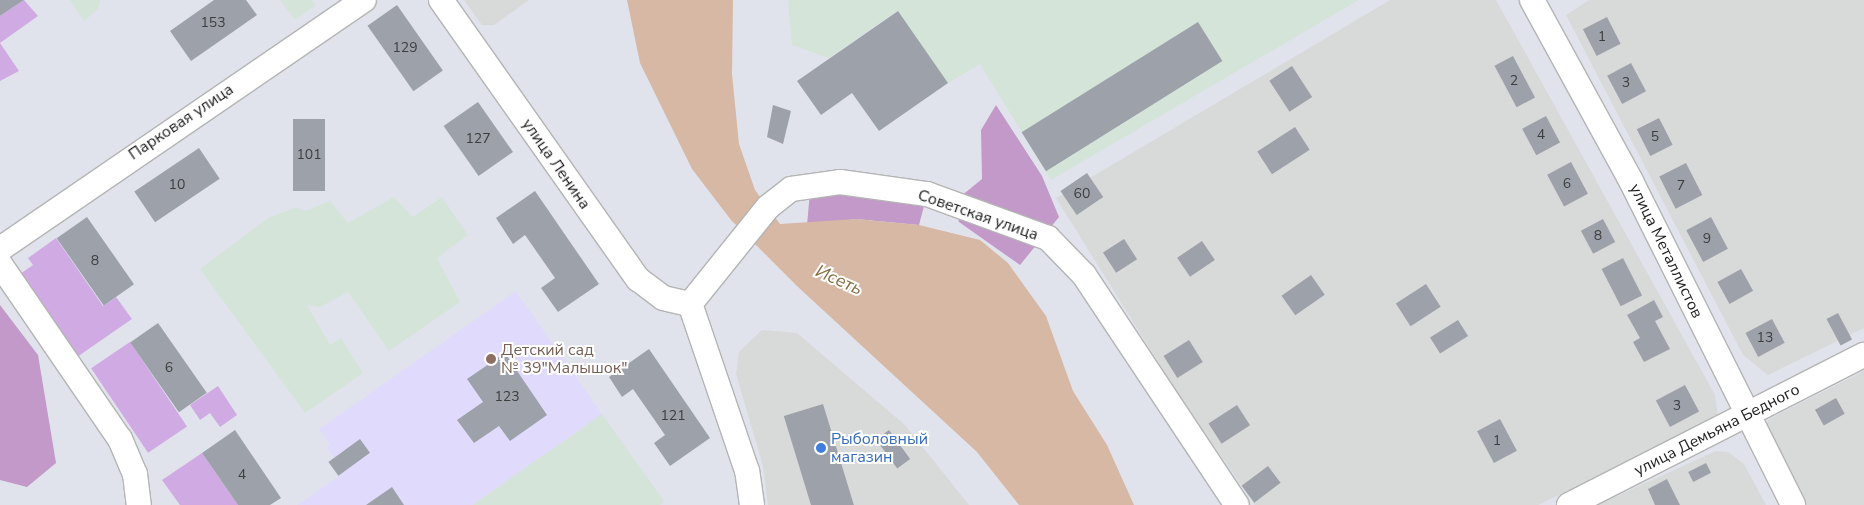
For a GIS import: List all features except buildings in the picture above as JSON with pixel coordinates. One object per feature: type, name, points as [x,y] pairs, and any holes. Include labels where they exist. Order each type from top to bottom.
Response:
[{"type":"street","name":"Парковая улица","points":[[0,248],[364,0]]},
{"type":"street","name":"улица Ленина","points":[[440,0],[638,279],[663,298],[690,304]]},
{"type":"street","name":"улица Металлистов","points":[[1532,0],[1631,181],[1793,505]]},
{"type":"street","name":"Советская улица","points":[[690,304],[768,207],[791,189],[840,182],[926,194],[1048,238],[1084,275],[1237,505]]},
{"type":"street","points":[[0,264],[120,440],[135,474],[139,505]]},
{"type":"street","points":[[690,304],[747,470],[752,505]]},
{"type":"street","name":"улица Демьяна Бедного","points":[[1569,505],[1864,355]]},
{"type":"shaded area","points":[[24,0],[38,16],[0,43],[0,16]]},
{"type":"shaded area","points":[[70,0],[100,0],[98,9],[84,21]]},
{"type":"shaded area","points":[[280,0],[312,0],[316,5],[295,20]]},
{"type":"shaded area","points":[[464,0],[529,0],[494,25],[482,25]]},
{"type":"shaded area","points":[[788,0],[1359,0],[1051,180],[980,64],[948,83],[897,11],[829,58],[792,45]]},
{"type":"shaded area","points":[[1390,0],[1496,0],[1715,395],[1718,418],[1538,505],[1255,505],[1173,386],[1056,198]]},
{"type":"shaded area","points":[[1589,0],[1864,0],[1864,328],[1768,375],[1743,355],[1566,15]]},
{"type":"shaded area","points":[[0,43],[19,71],[0,81]]},
{"type":"shaded area","points":[[996,105],[1042,176],[1059,217],[1020,265],[959,222],[954,202],[982,179],[981,130]]},
{"type":"shaded area","points":[[911,189],[924,206],[919,225],[856,219],[807,225],[810,192]]},
{"type":"shaded area","points":[[394,197],[413,217],[442,197],[468,235],[437,258],[460,302],[389,351],[348,292],[320,307],[307,305],[330,345],[341,338],[363,373],[305,413],[200,269],[268,218],[296,207],[305,211],[330,201],[348,223]]},
{"type":"shaded area","points":[[56,238],[103,306],[116,297],[132,319],[77,357],[20,274],[33,265],[28,258]]},
{"type":"shaded area","name":"Детский сад № 39\"Малышок\"","points":[[516,291],[602,414],[472,505],[298,505],[339,476],[328,462],[334,458],[327,447],[330,444],[319,429]]},
{"type":"shaded area","points":[[0,305],[38,355],[56,463],[27,487],[0,480]]},
{"type":"shaded area","points":[[762,330],[797,333],[905,425],[969,505],[768,505],[763,466],[736,374],[739,352]]},
{"type":"shaded area","points":[[130,342],[187,427],[148,453],[91,368]]},
{"type":"shaded area","points":[[1864,371],[1864,505],[1798,505],[1763,430],[1769,419]]},
{"type":"shaded area","points":[[218,386],[237,415],[220,427],[210,413],[200,420],[190,405]]},
{"type":"shaded area","points":[[602,414],[664,501],[660,505],[472,505]]},
{"type":"shaded area","points":[[1716,451],[1728,452],[1744,464],[1766,505],[1597,505]]},
{"type":"shaded area","points":[[202,453],[238,505],[180,505],[162,480]]},
{"type":"water","name":"Исеть","points":[[627,0],[733,0],[732,74],[739,144],[755,190],[780,224],[856,219],[919,225],[980,240],[1008,263],[1046,316],[1073,391],[1107,445],[1134,505],[1019,505],[977,452],[798,287],[731,220],[692,169],[640,63]]},
{"type":"place","name":"Детский сад № 39\"Малышок\"","points":[[491,359]]},
{"type":"place","name":"Рыболовный магазин","points":[[821,448]]}]
